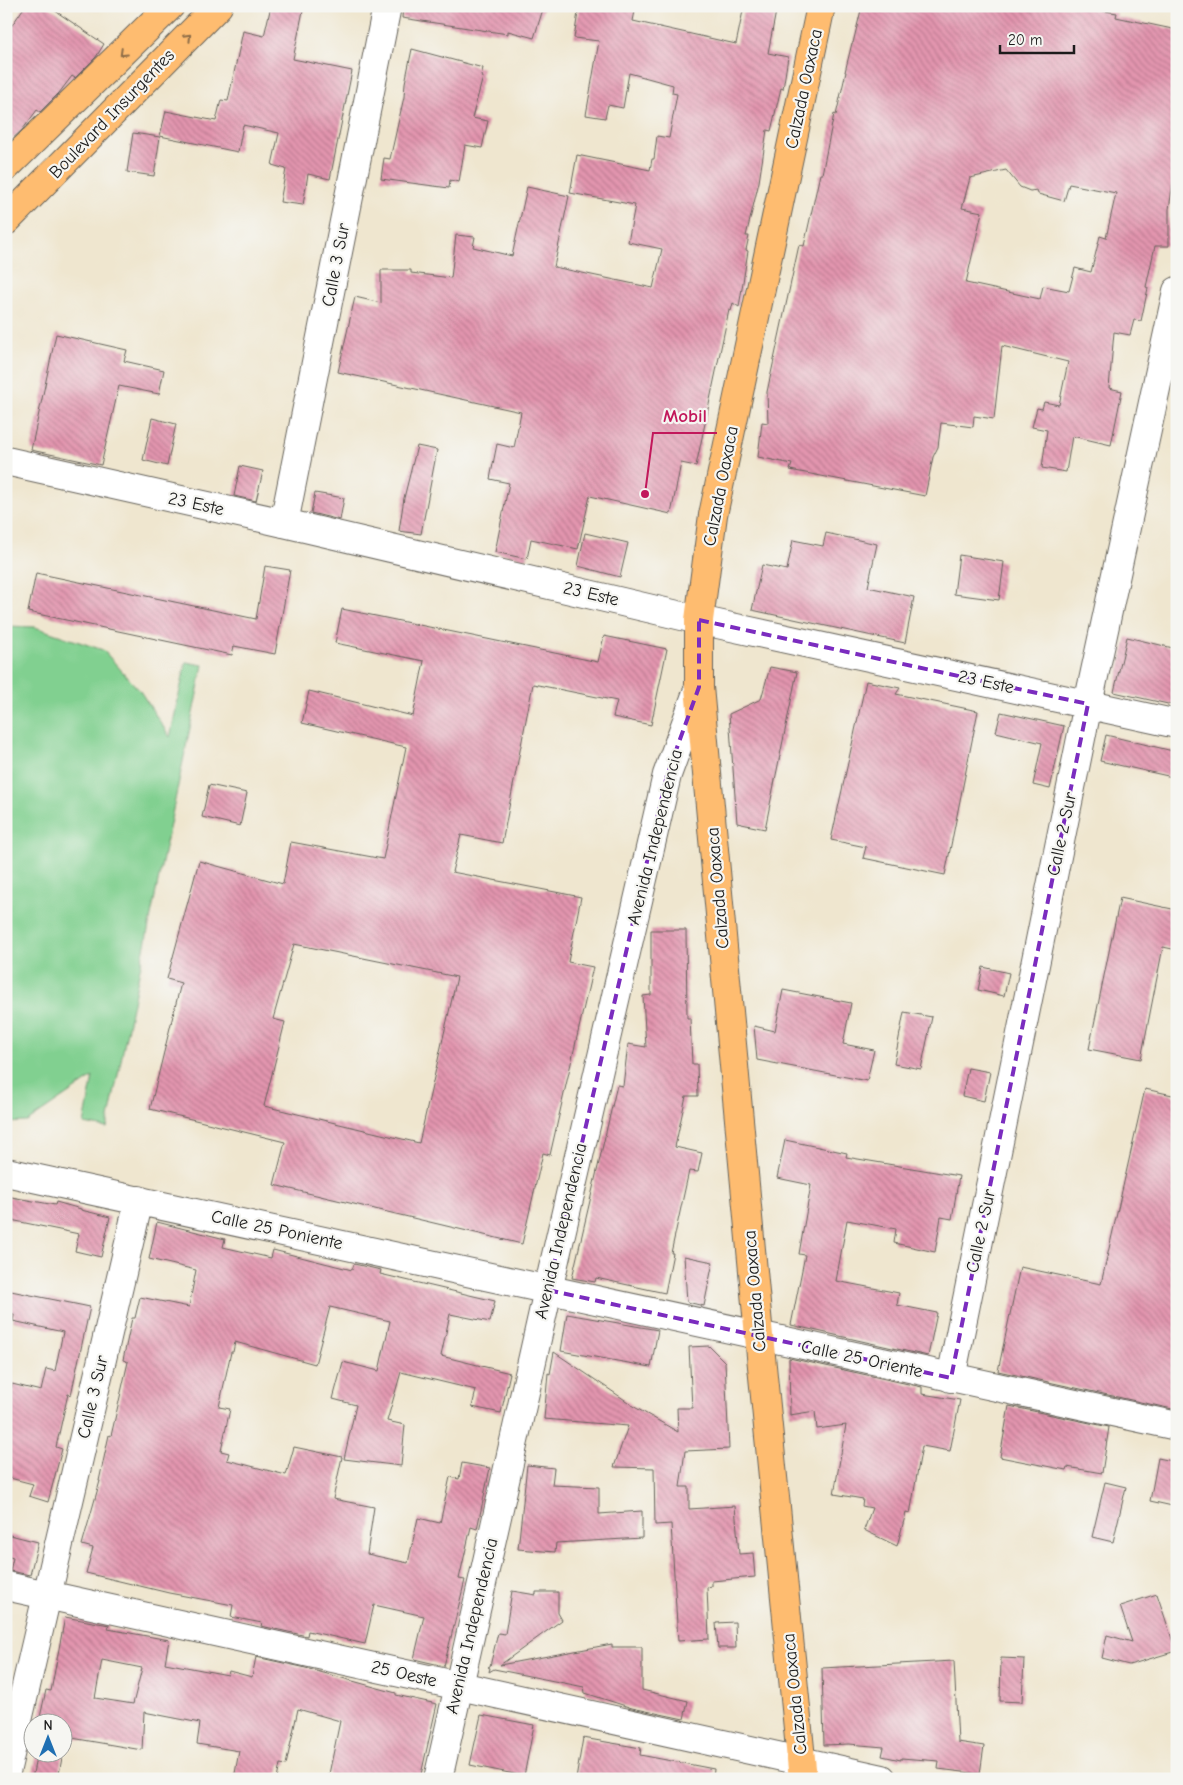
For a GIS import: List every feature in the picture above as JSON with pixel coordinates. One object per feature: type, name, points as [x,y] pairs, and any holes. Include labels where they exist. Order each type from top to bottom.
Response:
[{"type":"main road","name":"Boulevard Insurgentes","points":[[6,167],[170,6]]},
{"type":"main road","name":"Boulevard Insurgentes","points":[[6,221],[218,6]]},
{"type":"main road","name":"Calzada Oaxaca","points":[[802,1770],[699,687],[699,620],[713,515],[821,6]]},
{"type":"street","name":"Calle 3 Sur","points":[[284,523],[386,6]]},
{"type":"street","name":"Calle 2 Sur","points":[[951,1378],[1088,704],[1177,291]]},
{"type":"street","name":"23 Este","points":[[6,462],[284,523],[699,620],[1177,724]]},
{"type":"street","name":"Avenida Independencia","points":[[438,1779],[667,775],[699,687]]},
{"type":"street","name":"Calle 25 Poniente","points":[[6,1172],[548,1290]]},
{"type":"street","name":"Calle 3 Sur","points":[[6,1772],[138,1200]]},
{"type":"street","name":"Calle 25 Oriente","points":[[548,1290],[1177,1426]]},
{"type":"street","name":"25 Oeste","points":[[6,1586],[459,1686],[802,1770],[882,1779]]},
{"type":"highlighted area","points":[[699,620],[1088,704],[951,1378],[548,1290],[667,775],[699,687]]},
{"type":"green space","points":[[6,626],[35,627],[103,650],[140,691],[170,737],[186,662],[203,665],[107,1128],[84,1124],[93,1077],[27,1122],[6,1123]]},
{"type":"building","points":[[25,6],[48,6],[104,44],[96,57],[75,78],[72,76],[59,93],[40,112],[37,110],[23,129],[6,145],[6,34]]},
{"type":"building","points":[[271,6],[304,6],[293,59],[352,71],[330,179],[308,174],[303,205],[280,202],[286,169],[272,165],[279,133],[243,125],[238,152],[160,136],[166,111],[216,121],[221,100],[228,101],[243,31],[264,36]]},
{"type":"building","points":[[403,6],[544,6],[534,38],[508,31],[508,34],[402,18]]},
{"type":"building","points":[[579,6],[636,6],[633,21],[736,44],[744,6],[777,6],[768,53],[788,57],[783,89],[781,88],[771,131],[767,130],[759,182],[746,236],[749,236],[746,250],[748,251],[739,307],[733,303],[731,311],[729,310],[696,466],[681,463],[671,514],[590,496],[578,549],[531,539],[527,559],[495,552],[509,483],[490,479],[497,444],[514,448],[521,412],[338,372],[355,297],[381,303],[381,270],[411,270],[411,273],[451,278],[456,235],[475,237],[473,247],[512,256],[527,187],[569,196],[554,267],[653,288],[662,249],[628,242],[635,205],[570,193],[577,155],[650,170],[652,159],[654,159],[657,136],[669,138],[677,94],[672,93],[673,85],[629,73],[623,108],[608,105],[605,118],[586,115],[599,41],[574,38]]},
{"type":"building","points":[[862,6],[1075,6],[1117,13],[1116,17],[1177,30],[1177,74],[1171,103],[1177,104],[1177,176],[1174,176],[1169,209],[1169,246],[1155,246],[1141,321],[1134,320],[1130,335],[1114,332],[1109,388],[1122,391],[1111,445],[1072,436],[1066,472],[1042,468],[1047,430],[1032,427],[1037,408],[1042,409],[1044,402],[1059,405],[1068,362],[1002,346],[994,419],[974,416],[973,427],[941,423],[938,447],[933,457],[925,496],[790,470],[792,464],[758,457],[762,422],[768,423],[767,392],[799,245],[804,246],[820,174],[822,174],[834,114],[836,115]],"holes":[[[1006,170],[1020,187],[1030,191],[1037,190],[1038,194],[1064,201],[1069,184],[1116,193],[1106,238],[1100,236],[1091,272],[1075,268],[1069,291],[1043,286],[1040,299],[966,283],[982,212],[962,208],[970,178]]]},
{"type":"building","points":[[412,49],[483,68],[481,76],[483,77],[472,118],[488,121],[482,148],[465,145],[459,182],[450,180],[449,188],[381,179],[384,158],[390,159],[404,97]]},
{"type":"building","points":[[133,133],[160,137],[154,176],[127,172]]},
{"type":"building","points":[[56,334],[127,350],[124,361],[164,370],[159,394],[119,386],[101,465],[31,450]]},
{"type":"building","points":[[152,418],[176,424],[167,466],[143,460]]},
{"type":"building","points":[[417,446],[437,450],[421,534],[399,531],[404,498]]},
{"type":"building","points":[[240,466],[263,471],[256,501],[234,496]]},
{"type":"building","points":[[315,493],[344,498],[340,520],[311,513]]},
{"type":"building","points":[[585,533],[628,543],[620,577],[578,566]]},
{"type":"building","points":[[826,533],[877,544],[868,587],[914,597],[905,643],[752,610],[762,565],[787,570],[793,540],[823,546]]},
{"type":"building","points":[[959,555],[1004,562],[999,600],[954,594]]},
{"type":"building","points":[[265,566],[290,570],[275,654],[234,646],[232,655],[28,612],[36,573],[256,619]]},
{"type":"building","points":[[342,609],[598,662],[604,636],[667,649],[651,725],[613,717],[617,701],[533,684],[502,843],[461,835],[452,872],[581,897],[568,962],[593,967],[550,1155],[543,1153],[522,1244],[274,1185],[285,1142],[150,1109],[181,983],[167,979],[199,861],[283,884],[291,842],[383,859],[406,747],[302,723],[309,691],[413,716],[424,661],[335,643]],"holes":[[[294,944],[457,977],[419,1143],[264,1106],[285,1022],[273,1019]]]},
{"type":"building","points":[[1127,637],[1177,649],[1177,706],[1114,692]]},
{"type":"building","points":[[770,667],[797,672],[765,829],[737,823],[729,714],[761,699]]},
{"type":"building","points":[[866,681],[900,688],[896,694],[978,711],[945,875],[863,858],[866,847],[831,840]]},
{"type":"building","points":[[1001,712],[1064,726],[1050,789],[1033,785],[1042,743],[996,732]]},
{"type":"building","points":[[1106,735],[1177,752],[1177,778],[1100,761]]},
{"type":"building","points":[[209,785],[247,793],[240,826],[202,817]]},
{"type":"building","points":[[1120,898],[1177,910],[1177,950],[1163,947],[1141,1059],[1089,1049]]},
{"type":"building","points":[[651,930],[686,930],[687,1018],[690,1018],[692,1064],[697,1064],[698,1096],[686,1096],[675,1147],[702,1153],[698,1172],[689,1171],[671,1253],[673,1253],[665,1293],[596,1278],[595,1282],[572,1278],[617,1085],[623,1086],[628,1044],[646,1047],[643,996],[651,995]]},
{"type":"building","points":[[983,967],[1009,973],[1004,996],[978,990]]},
{"type":"building","points":[[783,990],[851,1003],[843,1044],[874,1050],[867,1081],[757,1060],[754,1026],[775,1031]]},
{"type":"building","points":[[904,1012],[932,1017],[921,1069],[894,1064]]},
{"type":"building","points":[[968,1068],[990,1072],[984,1101],[962,1096]]},
{"type":"building","points":[[1145,1089],[1177,1096],[1177,1410],[998,1371],[1020,1267],[1101,1284]]},
{"type":"building","points":[[785,1140],[847,1153],[846,1157],[959,1176],[952,1219],[941,1217],[935,1252],[894,1243],[896,1229],[847,1220],[836,1281],[899,1293],[897,1305],[937,1313],[928,1356],[791,1325],[805,1255],[799,1254],[811,1185],[777,1178]]},
{"type":"building","points":[[6,1196],[55,1205],[56,1202],[110,1217],[101,1257],[75,1251],[79,1234],[6,1219]]},
{"type":"building","points":[[157,1222],[225,1239],[223,1247],[271,1258],[273,1250],[352,1270],[354,1264],[381,1270],[380,1274],[495,1301],[490,1322],[450,1314],[441,1356],[510,1373],[501,1413],[472,1407],[476,1390],[401,1372],[387,1421],[405,1425],[401,1466],[344,1459],[356,1405],[333,1399],[343,1362],[379,1371],[390,1321],[330,1307],[315,1364],[235,1342],[219,1407],[230,1409],[221,1451],[229,1453],[227,1460],[286,1475],[294,1447],[342,1457],[333,1499],[374,1507],[367,1554],[408,1563],[418,1518],[440,1523],[450,1477],[459,1479],[462,1463],[490,1468],[477,1529],[471,1527],[459,1579],[465,1580],[444,1666],[414,1659],[424,1616],[374,1605],[365,1644],[308,1631],[307,1636],[261,1626],[262,1623],[231,1617],[233,1605],[169,1593],[86,1573],[93,1548],[82,1545],[100,1481],[109,1435],[111,1436],[128,1362],[123,1360],[132,1318],[135,1318],[140,1297],[189,1307],[196,1270],[149,1259]]},
{"type":"building","points":[[684,1256],[713,1262],[704,1306],[687,1302]]},
{"type":"building","points":[[6,1290],[90,1307],[71,1395],[68,1394],[56,1447],[62,1449],[48,1502],[29,1496],[33,1484],[6,1477],[6,1406],[12,1384],[41,1391],[46,1369],[55,1371],[63,1332],[13,1321],[14,1315],[6,1314]]},
{"type":"building","points":[[567,1314],[658,1330],[651,1367],[561,1351]]},
{"type":"building","points":[[709,1346],[725,1362],[729,1449],[685,1451],[680,1487],[689,1487],[689,1509],[735,1506],[739,1554],[753,1553],[755,1577],[712,1581],[712,1586],[707,1587],[709,1639],[678,1641],[671,1524],[655,1525],[654,1468],[614,1467],[628,1426],[544,1419],[548,1373],[550,1374],[554,1352],[631,1405],[678,1432],[677,1408],[692,1408],[689,1347]]},
{"type":"building","points":[[789,1358],[922,1387],[922,1394],[960,1400],[950,1451],[922,1446],[910,1514],[906,1513],[897,1546],[864,1530],[872,1508],[862,1506],[863,1499],[834,1494],[846,1425],[817,1429],[815,1411],[790,1415]]},
{"type":"building","points":[[1009,1406],[1109,1427],[1102,1473],[1067,1467],[1066,1470],[1000,1457]]},
{"type":"building","points":[[1158,1458],[1177,1462],[1177,1507],[1150,1501]]},
{"type":"building","points":[[527,1465],[554,1468],[552,1485],[599,1487],[599,1514],[642,1511],[642,1538],[556,1543],[555,1552],[518,1549]]},
{"type":"building","points":[[1105,1482],[1126,1487],[1113,1542],[1092,1537]]},
{"type":"building","points":[[6,1534],[38,1542],[30,1575],[10,1571],[13,1558],[6,1556]]},
{"type":"building","points":[[512,1591],[536,1595],[536,1592],[558,1592],[558,1613],[562,1620],[500,1665],[612,1644],[612,1647],[642,1647],[642,1690],[688,1701],[684,1719],[632,1708],[585,1693],[584,1687],[494,1669],[489,1672],[490,1668],[488,1667],[490,1666],[498,1633],[505,1634]]},
{"type":"building","points":[[1157,1594],[1176,1651],[1129,1665],[1102,1658],[1107,1635],[1132,1642],[1120,1606]]},
{"type":"building","points":[[65,1617],[109,1625],[108,1629],[169,1640],[165,1663],[228,1675],[229,1671],[252,1677],[256,1657],[302,1667],[396,1693],[396,1695],[437,1704],[420,1779],[328,1779],[340,1721],[298,1709],[286,1765],[280,1764],[277,1779],[234,1779],[239,1751],[197,1744],[200,1723],[144,1712],[142,1750],[72,1738],[72,1712],[41,1712],[46,1690],[51,1691]],"holes":[[[102,1660],[142,1668],[133,1704],[95,1698]]]},
{"type":"building","points":[[735,1622],[736,1648],[718,1648],[716,1623]]},
{"type":"building","points":[[1001,1658],[1024,1659],[1022,1702],[1000,1701]]},
{"type":"building","points":[[954,1661],[958,1742],[984,1746],[980,1774],[938,1769],[939,1761],[901,1758],[901,1760],[882,1756],[884,1747],[849,1744],[824,1745],[822,1668]]},
{"type":"building","points":[[481,1715],[534,1725],[524,1776],[470,1765]]},
{"type":"building","points":[[583,1738],[641,1748],[640,1755],[714,1769],[713,1779],[576,1779]]},
{"type":"building","points":[[35,1762],[61,1762],[58,1779],[32,1779]]},
{"type":"place","name":"Mobil","points":[[645,494]]}]
